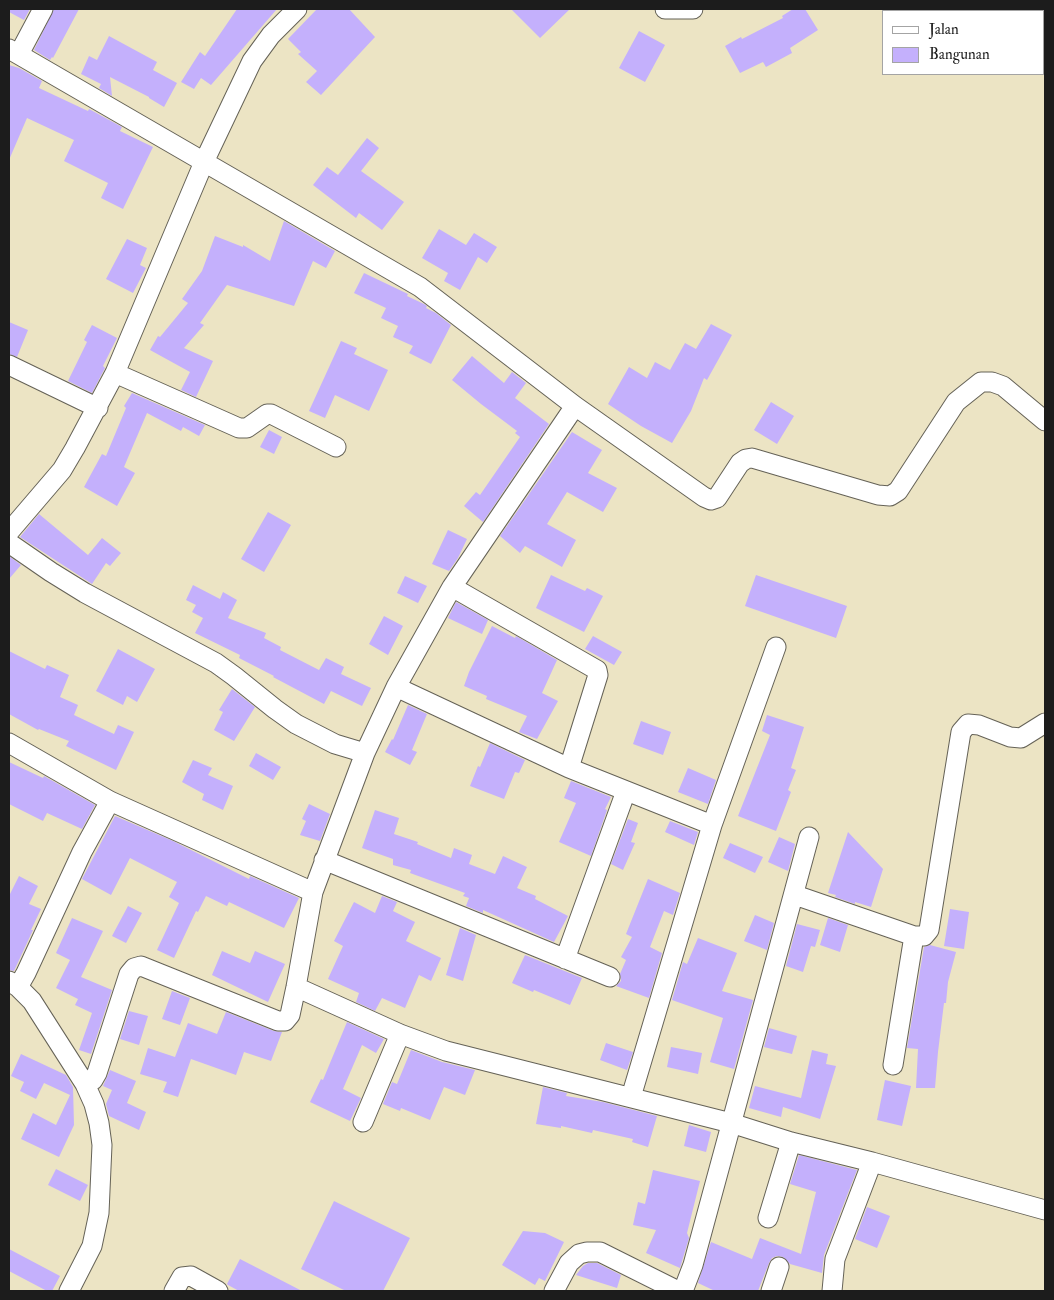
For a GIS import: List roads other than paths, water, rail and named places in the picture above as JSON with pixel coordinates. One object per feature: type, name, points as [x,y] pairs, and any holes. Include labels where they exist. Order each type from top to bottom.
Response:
[{"type":"street","points":[[43,9],[14,51],[37,67],[420,287],[575,406],[704,498],[712,500],[717,498],[740,463],[746,458],[752,458],[878,495],[890,496],[898,491],[956,402],[981,382],[992,382],[1003,386],[1045,421]]},
{"type":"street","points":[[9,532],[62,470],[98,408],[204,162],[252,61],[271,35],[297,9]]},
{"type":"street","points":[[665,9],[693,9]]},
{"type":"street","points":[[9,365],[98,408]]},
{"type":"street","points":[[115,372],[238,428],[247,428],[267,414],[271,414],[336,446]]},
{"type":"street","points":[[85,1084],[93,1080],[97,1073],[129,974],[134,968],[141,966],[278,1021],[285,1021],[290,1015],[313,892],[364,753],[396,687],[452,587],[575,406]]},
{"type":"street","points":[[9,543],[50,572],[85,593],[216,663],[296,724],[335,744],[364,753]]},
{"type":"street","points":[[452,587],[597,670],[598,675],[569,768]]},
{"type":"street","points":[[631,1097],[712,826],[776,648]]},
{"type":"street","points":[[396,687],[569,768],[712,826]]},
{"type":"street","points":[[795,895],[914,936],[924,936],[928,930],[961,732],[968,724],[979,725],[1010,737],[1021,738],[1045,722]]},
{"type":"street","points":[[9,743],[110,801],[313,892]]},
{"type":"street","points":[[565,959],[626,791]]},
{"type":"street","points":[[69,1291],[92,1246],[100,1213],[102,1145],[94,1104],[85,1084],[32,1000],[13,984],[26,973],[82,852],[110,801]]},
{"type":"street","points":[[682,1291],[693,1265],[810,837]]},
{"type":"street","points":[[324,860],[610,977]]},
{"type":"street","points":[[893,1065],[914,936]]},
{"type":"street","points":[[296,988],[400,1034],[446,1051],[731,1123],[791,1142],[872,1162],[1045,1210]]},
{"type":"street","points":[[363,1122],[400,1034]]},
{"type":"street","points":[[768,1218],[791,1142]]},
{"type":"street","points":[[832,1291],[835,1259],[872,1162]]},
{"type":"street","points":[[554,1291],[569,1263],[579,1254],[587,1252],[600,1252],[678,1291]]},
{"type":"street","points":[[771,1291],[779,1267]]},
{"type":"street","points":[[174,1291],[182,1277],[191,1276],[218,1291]]}]
